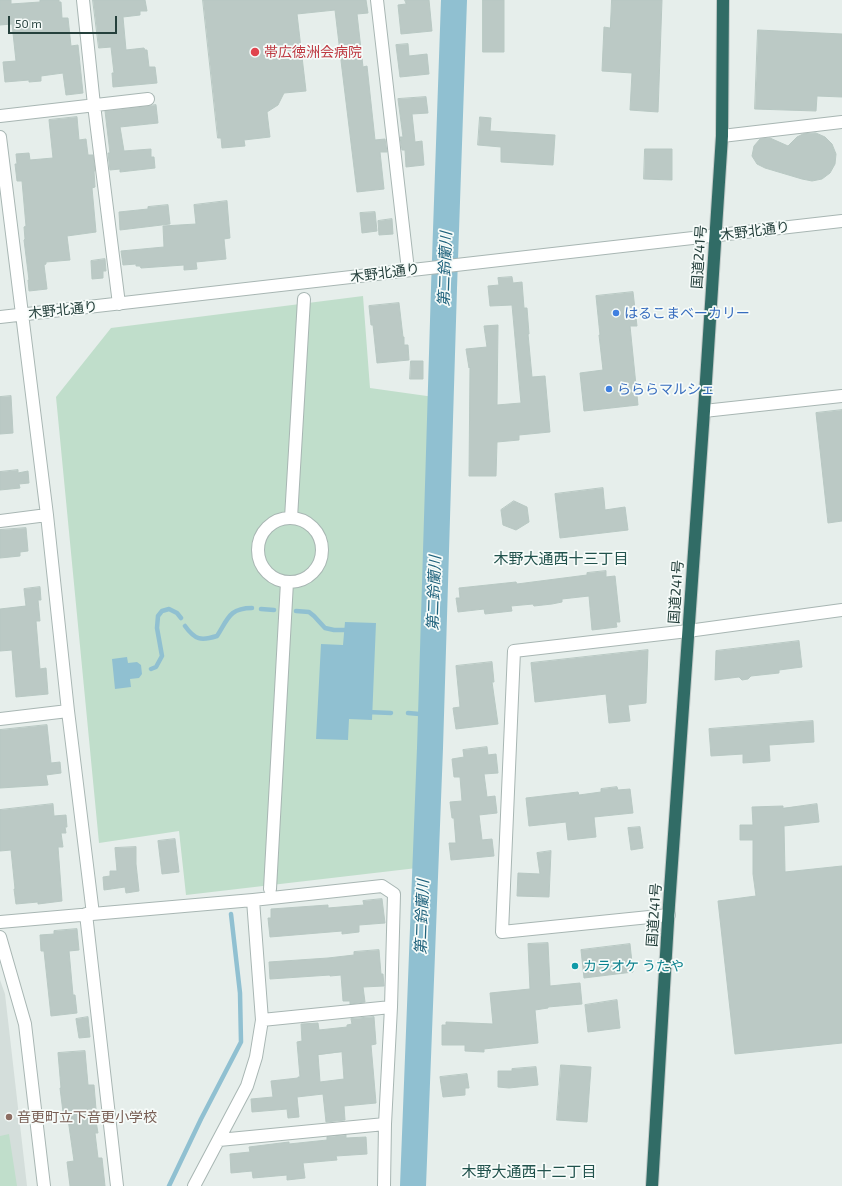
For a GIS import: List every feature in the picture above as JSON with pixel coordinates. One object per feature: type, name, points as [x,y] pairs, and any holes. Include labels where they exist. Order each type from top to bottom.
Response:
[{"type":"highway","name":"国道241号","points":[[652,1186],[722,136],[722,0]]},
{"type":"street","points":[[83,0],[94,105],[119,304]]},
{"type":"street","points":[[377,0],[408,270]]},
{"type":"street","points":[[0,116],[148,99]]},
{"type":"street","points":[[722,136],[842,122]]},
{"type":"street","points":[[0,137],[48,515],[117,1186]]},
{"type":"street","name":"木野北通り","points":[[0,317],[842,221]]},
{"type":"street","points":[[291,518],[304,299]]},
{"type":"street","points":[[704,411],[842,396]]},
{"type":"street","points":[[0,521],[48,515]]},
{"type":"street","points":[[291,518],[303,521],[313,529],[320,540],[322,552],[318,565],[310,574],[300,581],[287,582],[276,579],[267,573],[261,564],[258,554],[258,543],[263,533],[270,525],[280,520],[291,518]]},
{"type":"street","points":[[270,889],[287,582]]},
{"type":"street","points":[[669,916],[502,932],[514,651],[688,631],[842,610]]},
{"type":"street","points":[[0,719],[68,711]]},
{"type":"street","points":[[0,922],[253,900],[382,886],[394,894],[384,1186]]},
{"type":"street","points":[[194,1186],[247,1086],[256,1057],[262,1020],[253,900]]},
{"type":"street","points":[[0,937],[25,1024],[44,1186]]},
{"type":"street","points":[[262,1020],[391,1007]]},
{"type":"street","points":[[219,1140],[385,1124]]},
{"type":"shaded area","name":"音更町立下音更小学校","points":[[0,980],[5,994],[27,1186],[0,1186]]},
{"type":"green space","points":[[363,296],[370,388],[434,397],[417,868],[186,895],[179,831],[99,843],[56,397],[111,328]]},
{"type":"green space","points":[[9,1134],[17,1186],[0,1186],[0,1136]]},
{"type":"water","points":[[345,622],[376,623],[372,720],[349,719],[348,740],[316,739],[321,644],[343,645]]},
{"type":"water","points":[[127,657],[128,663],[137,662],[141,665],[142,674],[139,678],[130,679],[131,687],[115,689],[112,659]]},
{"type":"building","points":[[0,0],[11,0],[11,4],[40,2],[40,0],[59,0],[59,2],[61,2],[62,18],[68,18],[71,46],[78,45],[83,93],[66,95],[63,73],[41,76],[41,81],[29,82],[29,80],[5,82],[3,62],[16,61],[12,24],[0,25]]},
{"type":"building","points":[[93,0],[145,0],[147,11],[140,11],[140,15],[123,17],[126,50],[144,48],[147,50],[149,67],[155,67],[157,83],[113,87],[112,73],[114,73],[111,47],[99,48]]},
{"type":"building","name":"帯広徳洲会病院","points":[[203,0],[366,0],[368,13],[357,14],[363,67],[367,66],[375,140],[385,139],[387,152],[380,152],[384,189],[357,192],[335,10],[297,14],[306,91],[284,93],[278,105],[267,112],[270,137],[244,140],[245,146],[222,148],[221,138],[218,138]]},
{"type":"building","points":[[405,0],[429,0],[432,31],[401,34],[398,5],[406,4]]},
{"type":"building","points":[[483,0],[504,0],[504,52],[483,52]]},
{"type":"building","points":[[612,0],[662,0],[658,112],[630,110],[632,73],[602,71],[604,27],[610,28]]},
{"type":"building","points":[[758,30],[842,34],[842,97],[817,96],[816,111],[755,109]]},
{"type":"building","points":[[408,44],[409,56],[427,54],[429,74],[400,77],[396,45]]},
{"type":"building","points":[[426,97],[428,113],[412,114],[415,142],[422,141],[424,165],[406,167],[405,150],[402,150],[400,137],[403,137],[398,99]]},
{"type":"building","points":[[156,105],[158,123],[120,127],[124,151],[151,149],[151,157],[154,157],[155,168],[120,172],[120,169],[110,170],[108,153],[110,153],[105,111]]},
{"type":"building","points":[[77,117],[79,140],[86,139],[88,155],[93,155],[95,187],[92,188],[96,232],[67,236],[70,260],[46,262],[44,265],[47,289],[29,291],[24,240],[24,227],[26,226],[22,181],[17,181],[15,164],[17,164],[16,154],[29,153],[30,160],[53,158],[49,120]]},
{"type":"building","points":[[480,117],[491,118],[490,131],[555,135],[553,165],[501,162],[501,147],[478,145]]},
{"type":"building","points":[[816,133],[825,137],[832,144],[836,154],[835,164],[830,173],[822,179],[812,181],[765,168],[757,164],[752,156],[754,146],[760,139],[770,138],[788,146],[797,137],[803,134]]},
{"type":"building","points":[[645,149],[672,149],[672,180],[644,179]]},
{"type":"building","points":[[227,201],[230,238],[224,239],[226,259],[196,262],[197,269],[184,270],[184,265],[141,268],[140,266],[136,266],[136,264],[123,265],[121,251],[164,247],[163,226],[196,224],[194,205]]},
{"type":"building","points":[[168,205],[170,224],[120,230],[119,212]]},
{"type":"building","points":[[375,212],[377,231],[362,233],[360,213]]},
{"type":"building","points":[[392,219],[393,234],[379,235],[378,221]]},
{"type":"building","points":[[105,259],[106,271],[103,271],[103,278],[92,279],[91,261]]},
{"type":"building","points":[[512,277],[513,283],[522,282],[524,308],[527,308],[532,377],[545,376],[550,432],[519,435],[519,440],[497,442],[496,476],[469,476],[470,367],[469,368],[466,349],[487,347],[484,326],[498,325],[497,405],[521,403],[512,305],[490,306],[488,286],[499,285],[498,278]]},
{"type":"building","points":[[633,292],[637,326],[630,326],[638,405],[584,411],[580,373],[603,370],[596,296]]},
{"type":"building","points":[[399,303],[404,345],[408,345],[409,360],[377,363],[373,325],[371,325],[369,306]]},
{"type":"building","points":[[411,361],[423,361],[423,379],[410,379]]},
{"type":"building","points":[[11,396],[13,433],[0,434],[0,397]]},
{"type":"building","points":[[842,410],[842,521],[828,523],[816,413]]},
{"type":"building","points":[[18,470],[18,473],[28,471],[29,483],[19,484],[20,488],[0,490],[0,472]]},
{"type":"building","points":[[603,488],[605,510],[625,507],[628,530],[560,538],[555,494]]},
{"type":"building","points":[[514,501],[527,507],[529,522],[516,530],[503,525],[501,510]]},
{"type":"building","points":[[26,528],[28,551],[20,552],[20,556],[0,558],[0,530]]},
{"type":"building","points":[[606,571],[606,577],[615,576],[620,622],[616,622],[617,627],[592,630],[589,596],[562,599],[562,602],[552,604],[511,606],[512,611],[485,614],[484,609],[458,612],[456,598],[460,598],[459,588],[516,582],[517,584],[587,575],[587,573]]},
{"type":"building","points":[[40,587],[41,600],[38,600],[40,621],[36,621],[40,669],[46,668],[48,694],[16,697],[12,650],[0,651],[0,609],[26,606],[24,589]]},
{"type":"building","points":[[799,641],[802,667],[779,670],[779,673],[751,676],[748,679],[742,680],[739,677],[715,680],[716,651]]},
{"type":"building","points":[[648,650],[646,703],[628,705],[630,721],[609,723],[606,694],[535,702],[531,663]]},
{"type":"building","points":[[492,662],[494,682],[492,682],[498,724],[456,729],[453,708],[460,707],[456,666]]},
{"type":"building","points":[[813,721],[814,742],[769,745],[770,761],[743,763],[743,754],[711,756],[709,729]]},
{"type":"building","points":[[47,725],[51,763],[60,762],[61,773],[46,775],[48,785],[0,788],[0,730]]},
{"type":"building","points":[[487,747],[488,755],[496,754],[498,773],[484,774],[487,797],[495,796],[497,813],[479,815],[482,840],[492,839],[494,856],[451,860],[449,843],[456,843],[454,818],[452,818],[450,802],[462,801],[460,777],[454,777],[452,759],[464,757],[463,750]]},
{"type":"building","points":[[617,787],[618,790],[630,789],[633,813],[594,817],[596,837],[568,840],[566,822],[529,826],[526,798],[578,792],[579,795],[601,792],[601,789]]},
{"type":"building","points":[[53,804],[54,816],[66,815],[66,833],[61,833],[63,847],[58,847],[62,901],[38,904],[38,902],[16,904],[11,850],[0,851],[0,810]]},
{"type":"building","points":[[817,804],[819,822],[784,826],[785,872],[842,866],[842,1043],[735,1054],[718,901],[756,896],[753,874],[753,840],[740,840],[740,825],[753,825],[752,807],[783,806],[783,808]]},
{"type":"building","points":[[640,827],[643,848],[631,850],[628,828]]},
{"type":"building","points":[[175,839],[179,872],[162,874],[158,841]]},
{"type":"building","points":[[136,847],[139,891],[126,893],[125,887],[104,890],[103,877],[110,876],[110,871],[117,871],[115,848]]},
{"type":"building","points":[[551,851],[549,897],[517,896],[518,873],[540,874],[537,853]]},
{"type":"building","points":[[382,899],[385,923],[359,925],[359,932],[342,934],[342,931],[270,937],[268,918],[271,918],[271,909],[328,905],[328,908],[364,905],[363,901]]},
{"type":"building","points":[[77,929],[79,950],[69,951],[73,995],[75,995],[77,1013],[51,1016],[44,951],[41,951],[40,935],[54,934],[54,931]]},
{"type":"building","points":[[548,943],[550,986],[580,983],[582,1004],[548,1007],[535,1010],[538,1043],[484,1049],[484,1052],[465,1051],[465,1045],[442,1045],[442,1025],[446,1025],[446,1022],[493,1024],[490,993],[530,989],[528,944]]},
{"type":"building","points":[[630,944],[633,972],[584,978],[581,950]]},
{"type":"building","points":[[379,950],[381,974],[383,974],[384,986],[363,987],[365,1002],[350,1004],[350,1001],[343,1001],[341,975],[270,979],[269,962],[328,958],[354,955],[354,952]]},
{"type":"building","points":[[617,1000],[620,1028],[588,1032],[585,1005]]},
{"type":"building","points":[[88,1017],[90,1037],[79,1038],[76,1019]]},
{"type":"building","points":[[374,1017],[376,1044],[371,1045],[376,1103],[344,1106],[345,1120],[326,1122],[323,1094],[297,1097],[299,1117],[288,1118],[287,1109],[252,1112],[251,1099],[273,1097],[271,1081],[300,1077],[297,1042],[302,1041],[301,1024],[318,1023],[319,1030],[347,1027],[347,1025],[352,1024],[351,1019]],"holes":[[[342,1052],[344,1079],[320,1082],[318,1055]]]},
{"type":"building","points":[[85,1051],[88,1085],[94,1085],[96,1109],[94,1109],[98,1133],[95,1133],[98,1158],[102,1158],[105,1186],[70,1186],[67,1162],[74,1161],[67,1112],[63,1112],[58,1053]]},
{"type":"building","points":[[561,1065],[591,1067],[587,1122],[557,1120]]},
{"type":"building","points":[[536,1067],[538,1085],[509,1088],[498,1087],[498,1071],[512,1071],[512,1069]]},
{"type":"building","points":[[467,1074],[469,1088],[465,1088],[465,1095],[443,1097],[440,1077]]},
{"type":"building","points":[[346,1135],[346,1138],[366,1137],[367,1154],[336,1156],[337,1160],[303,1163],[305,1178],[287,1180],[287,1175],[253,1178],[252,1171],[231,1173],[230,1154],[250,1152],[249,1147],[289,1142],[289,1144],[327,1140],[327,1137]]},
{"type":"waterway","name":"第二鈴蘭川","points":[[413,1186],[430,748],[454,0]]},
{"type":"waterway","points":[[185,626],[195,637],[202,639],[211,638],[217,636],[234,612],[252,608]]},
{"type":"waterway","points":[[151,669],[156,667],[162,656],[157,628],[158,616],[162,611],[169,609],[177,613],[181,618]]},
{"type":"waterway","points":[[261,609],[274,610]]},
{"type":"waterway","points":[[296,611],[309,612],[325,628],[334,630],[350,630]]},
{"type":"waterway","points":[[367,712],[391,713]]},
{"type":"waterway","points":[[408,713],[431,715]]},
{"type":"waterway","points":[[169,1186],[201,1119],[241,1042],[240,993],[231,914]]},
{"type":"place","name":"帯広徳洲会病院","points":[[255,52]]},
{"type":"place","name":"はるこまベーカリー","points":[[616,313]]},
{"type":"place","name":"らららマルシェ","points":[[609,389]]},
{"type":"place","name":"カラオケ うたや","points":[[575,966]]},
{"type":"place","name":"音更町立下音更小学校","points":[[9,1117]]},
{"type":"district","name":"木野大通西十三丁目","points":[[561,559]]},
{"type":"district","name":"木野大通西十二丁目","points":[[529,1172]]}]
